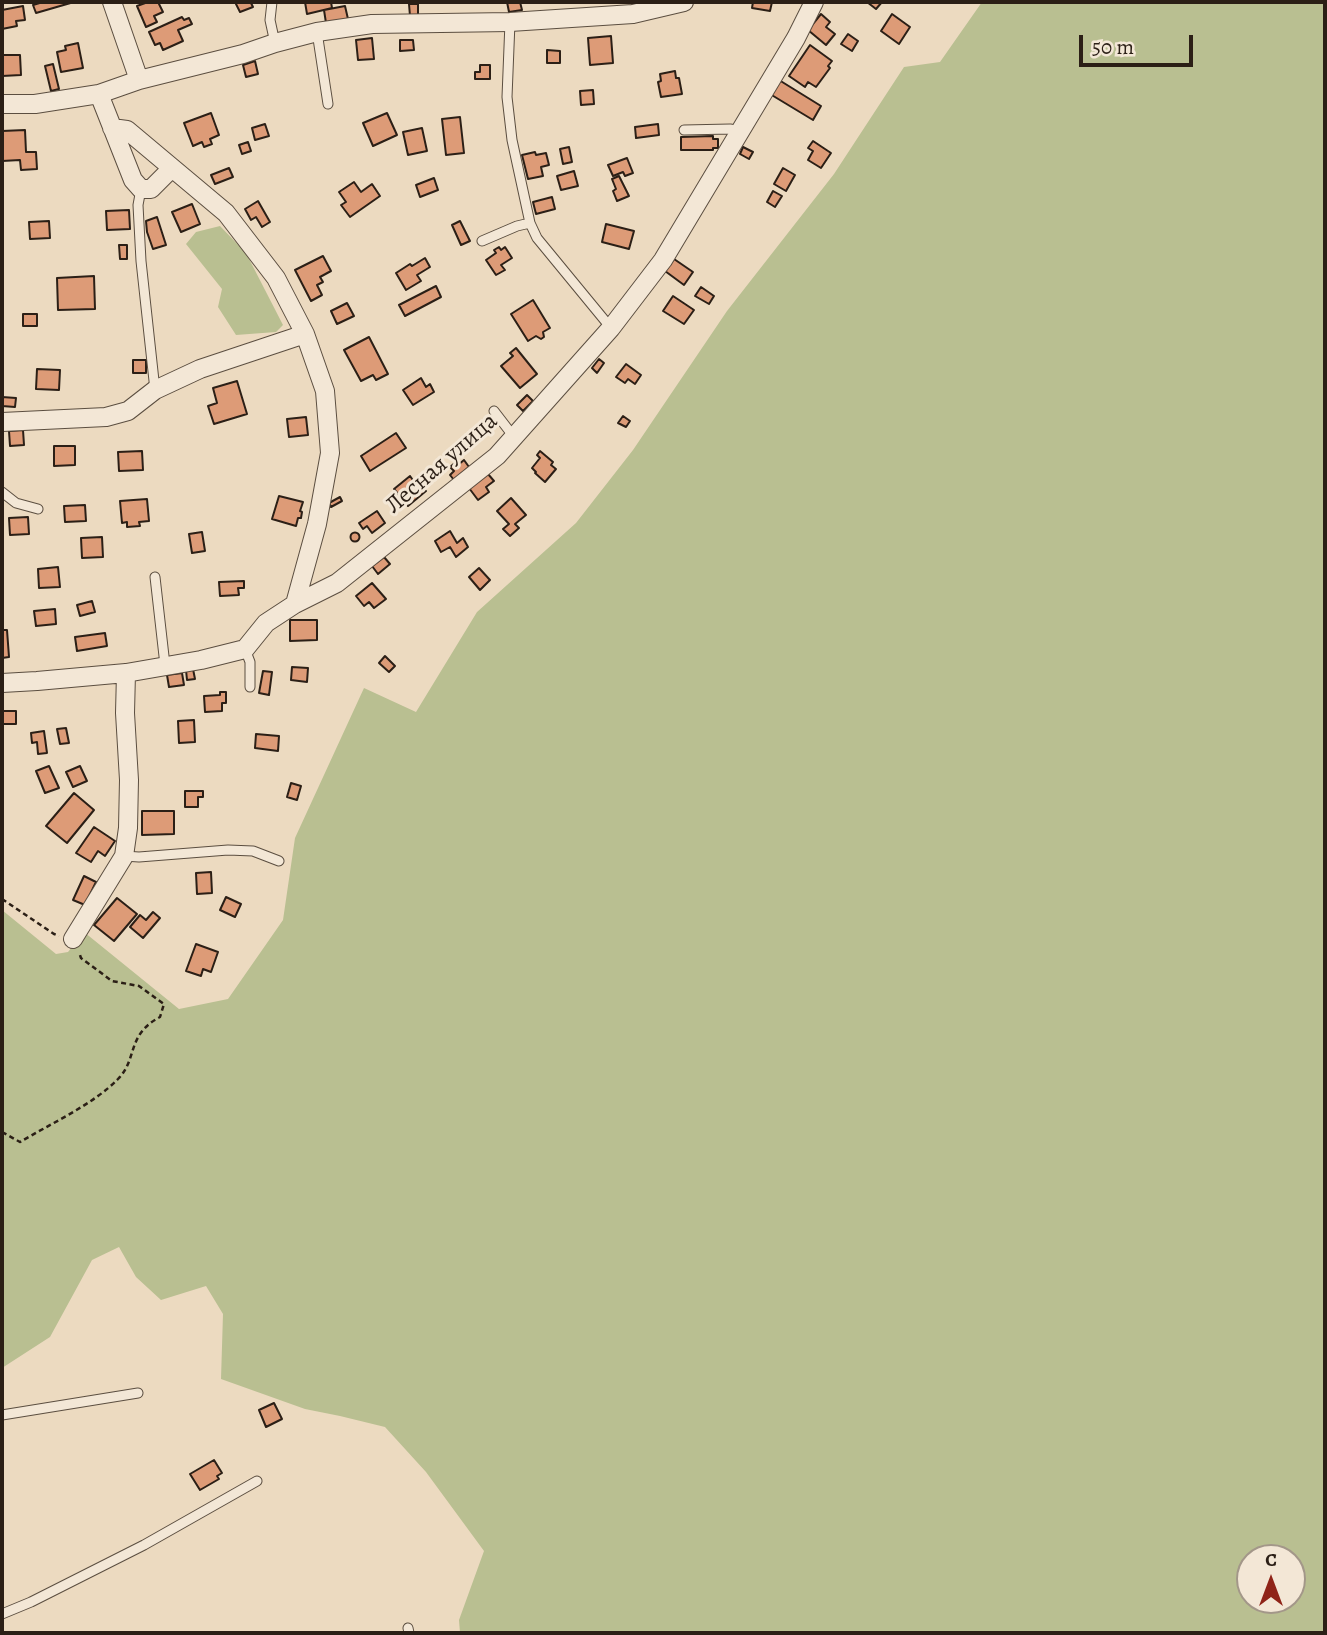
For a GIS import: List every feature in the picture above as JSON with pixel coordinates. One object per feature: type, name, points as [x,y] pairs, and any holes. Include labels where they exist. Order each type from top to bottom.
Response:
[{"type":"street","points":[[112,2],[139,80]]},
{"type":"street","points":[[2,104],[36,104],[99,94],[139,80],[317,32],[372,24],[510,22],[579,14],[633,14],[684,2]]},
{"type":"street","name":"Лесная улица","points":[[245,649],[266,623],[295,604],[337,583],[497,456],[611,328],[663,260],[796,38],[814,2]]},
{"type":"street","points":[[99,94],[133,180],[141,188],[151,188],[172,168]]},
{"type":"street","points":[[112,128],[127,130],[226,214],[276,278],[305,334],[325,391],[330,453],[317,524],[295,604]]},
{"type":"street","points":[[2,422],[106,417],[128,411],[155,390],[201,369],[305,334]]},
{"type":"street","points":[[2,682],[126,673],[245,649]]},
{"type":"street","points":[[73,939],[124,856],[128,828],[129,780],[125,713],[126,673]]},
{"type":"lane","points":[[272,2],[270,20],[275,43]]},
{"type":"lane","points":[[510,22],[507,97],[512,140],[530,223],[537,238],[611,328]]},
{"type":"lane","points":[[317,32],[328,104]]},
{"type":"lane","points":[[684,130],[740,131]]},
{"type":"lane","points":[[141,188],[138,205],[141,261],[155,390]]},
{"type":"lane","points":[[482,241],[530,223]]},
{"type":"lane","points":[[494,411],[514,437]]},
{"type":"lane","points":[[2,492],[16,503],[38,509]]},
{"type":"lane","points":[[155,577],[165,665]]},
{"type":"lane","points":[[245,649],[250,662],[250,687]]},
{"type":"lane","points":[[124,856],[228,850],[253,851],[279,861]]},
{"type":"lane","points":[[2,1415],[138,1393]]},
{"type":"lane","points":[[2,1614],[144,1545],[257,1481]]},
{"type":"path","points":[[2,899],[54,934],[73,939],[81,958],[112,981],[139,986],[164,1004],[160,1017],[150,1022],[137,1036],[119,1078],[92,1100],[20,1142],[2,1132]]},
{"type":"green space","points":[[982,2],[1325,2],[1325,1633],[460,1633],[459,1620],[484,1551],[426,1472],[385,1427],[305,1409],[221,1379],[223,1314],[206,1286],[161,1300],[136,1277],[119,1247],[92,1260],[50,1337],[2,1368],[2,910],[56,954],[68,952],[84,932],[179,1009],[228,999],[283,920],[295,838],[364,688],[416,712],[477,612],[576,523],[633,450],[727,311],[834,174],[904,67],[940,62]]},
{"type":"green space","points":[[220,226],[246,253],[283,325],[276,332],[236,335],[218,307],[222,289],[186,244],[196,232]]},
{"type":"building","points":[[43,2],[74,2],[36,13],[33,5]]},
{"type":"building","points":[[158,2],[163,12],[154,16],[157,22],[146,27],[137,6]]},
{"type":"building","points":[[235,2],[254,2],[251,3],[253,7],[240,12]]},
{"type":"building","points":[[305,2],[331,2],[332,8],[307,14]]},
{"type":"building","points":[[507,2],[520,2],[522,10],[509,12]]},
{"type":"building","points":[[753,2],[772,2],[770,11],[752,8]]},
{"type":"building","points":[[867,2],[882,2],[876,9]]},
{"type":"building","points":[[409,4],[418,4],[418,16],[410,16]]},
{"type":"building","points":[[23,6],[25,20],[16,21],[17,26],[2,29],[2,10]]},
{"type":"building","points":[[345,6],[348,19],[326,23],[324,10]]},
{"type":"building","points":[[821,14],[830,22],[826,27],[835,34],[826,45],[808,30]]},
{"type":"building","points":[[892,14],[910,27],[899,44],[881,31]]},
{"type":"building","points":[[182,17],[184,20],[189,18],[192,24],[178,30],[183,41],[163,50],[160,43],[155,45],[149,32]]},
{"type":"building","points":[[848,34],[858,41],[852,51],[841,44]]},
{"type":"building","points":[[611,36],[613,63],[590,65],[588,38]]},
{"type":"building","points":[[372,38],[374,59],[358,60],[356,40]]},
{"type":"building","points":[[400,40],[413,40],[414,50],[400,51]]},
{"type":"building","points":[[78,43],[83,68],[61,72],[57,52],[66,50],[65,46]]},
{"type":"building","points":[[810,45],[832,61],[816,87],[808,82],[805,87],[789,76]]},
{"type":"building","points":[[547,50],[560,51],[560,63],[547,63]]},
{"type":"building","points":[[2,55],[20,55],[21,75],[2,76]]},
{"type":"building","points":[[255,61],[258,74],[246,77],[243,65]]},
{"type":"building","points":[[53,64],[59,89],[51,91],[45,66]]},
{"type":"building","points":[[480,65],[490,65],[490,79],[475,79],[475,72],[480,72]]},
{"type":"building","points":[[675,71],[682,94],[661,97],[658,82],[661,81],[660,74]]},
{"type":"building","points":[[779,80],[821,106],[813,120],[770,94]]},
{"type":"building","points":[[593,90],[594,104],[581,105],[580,91]]},
{"type":"building","points":[[211,113],[219,135],[210,139],[212,144],[204,147],[202,142],[193,146],[184,123]]},
{"type":"building","points":[[387,113],[397,135],[373,146],[363,123]]},
{"type":"building","points":[[460,117],[464,153],[446,155],[442,119]]},
{"type":"building","points":[[265,124],[269,136],[255,140],[252,128]]},
{"type":"building","points":[[658,124],[659,135],[636,138],[635,127]]},
{"type":"building","points":[[422,128],[427,151],[408,155],[403,132]]},
{"type":"building","points":[[25,130],[26,152],[36,152],[37,169],[21,170],[20,160],[2,161],[2,131]]},
{"type":"building","points":[[713,136],[713,139],[718,139],[718,148],[681,150],[681,137]]},
{"type":"building","points":[[813,141],[831,153],[821,168],[808,160],[813,151],[808,148]]},
{"type":"building","points":[[248,142],[251,151],[242,154],[239,145]]},
{"type":"building","points":[[569,147],[572,162],[563,164],[560,149]]},
{"type":"building","points":[[743,147],[753,152],[749,159],[740,154]]},
{"type":"building","points":[[535,152],[536,155],[546,153],[549,165],[541,167],[543,176],[528,179],[522,155]]},
{"type":"building","points":[[627,158],[633,173],[625,176],[623,172],[613,176],[608,165]]},
{"type":"building","points":[[229,168],[233,177],[215,184],[211,175]]},
{"type":"building","points":[[783,168],[795,175],[786,191],[774,184]]},
{"type":"building","points":[[574,171],[578,186],[561,190],[557,176]]},
{"type":"building","points":[[619,176],[629,196],[617,201],[612,179]]},
{"type":"building","points":[[434,178],[438,190],[420,197],[416,185]]},
{"type":"building","points":[[354,182],[361,192],[372,184],[380,196],[350,217],[341,205],[346,202],[339,192]]},
{"type":"building","points":[[773,191],[782,196],[775,207],[767,202]]},
{"type":"building","points":[[552,197],[555,209],[536,214],[533,202]]},
{"type":"building","points":[[258,201],[270,222],[262,227],[256,217],[251,220],[245,209]]},
{"type":"building","points":[[192,204],[200,224],[181,232],[172,212]]},
{"type":"building","points":[[129,210],[130,229],[107,230],[106,211]]},
{"type":"building","points":[[157,217],[166,245],[153,249],[146,221]]},
{"type":"building","points":[[49,221],[50,238],[30,239],[29,222]]},
{"type":"building","points":[[460,221],[470,241],[461,245],[452,225]]},
{"type":"building","points":[[606,224],[634,231],[629,249],[602,242]]},
{"type":"building","points":[[119,245],[127,245],[127,259],[120,259]]},
{"type":"building","points":[[499,247],[501,250],[505,247],[512,258],[501,265],[505,270],[496,275],[486,260],[496,253],[494,250]]},
{"type":"building","points":[[323,256],[331,271],[320,277],[323,282],[317,285],[322,295],[311,301],[295,270]]},
{"type":"building","points":[[425,258],[430,267],[417,275],[421,281],[406,290],[396,273]]},
{"type":"building","points":[[674,259],[693,272],[684,285],[665,271]]},
{"type":"building","points":[[94,276],[95,309],[58,310],[57,278]]},
{"type":"building","points":[[436,286],[441,297],[405,316],[399,305]]},
{"type":"building","points":[[701,287],[714,296],[709,304],[695,296]]},
{"type":"building","points":[[673,296],[694,310],[684,324],[663,311]]},
{"type":"building","points":[[533,300],[550,328],[543,332],[544,337],[541,339],[536,336],[528,341],[511,314]]},
{"type":"building","points":[[347,303],[354,316],[337,324],[331,311]]},
{"type":"building","points":[[23,314],[37,314],[37,326],[23,326]]},
{"type":"building","points":[[369,337],[388,374],[376,380],[373,375],[361,381],[344,350]]},
{"type":"building","points":[[516,348],[537,374],[520,388],[501,366],[513,356],[510,353]]},
{"type":"building","points":[[599,359],[604,363],[597,373],[592,368]]},
{"type":"building","points":[[133,360],[146,360],[146,373],[133,373]]},
{"type":"building","points":[[626,364],[641,375],[635,384],[628,379],[625,383],[616,377]]},
{"type":"building","points":[[37,369],[60,370],[59,390],[36,389]]},
{"type":"building","points":[[421,378],[426,387],[430,384],[434,392],[413,405],[403,390]]},
{"type":"building","points":[[237,381],[247,414],[214,424],[208,406],[217,403],[213,388]]},
{"type":"building","points":[[527,395],[533,401],[523,411],[517,405]]},
{"type":"building","points":[[2,397],[16,398],[15,407],[2,406]]},
{"type":"building","points":[[623,416],[630,421],[626,427],[618,423]]},
{"type":"building","points":[[306,417],[308,435],[289,437],[287,419]]},
{"type":"building","points":[[23,430],[24,445],[10,446],[9,431]]},
{"type":"building","points":[[396,433],[406,448],[370,471],[361,456]]},
{"type":"building","points":[[54,446],[75,446],[75,465],[54,466]]},
{"type":"building","points":[[142,451],[143,470],[119,471],[118,452]]},
{"type":"building","points":[[540,451],[553,462],[551,465],[556,469],[545,482],[532,468],[540,458],[537,455]]},
{"type":"building","points":[[464,460],[469,467],[454,480],[450,475],[454,471],[450,467]]},
{"type":"building","points":[[488,474],[494,481],[486,487],[489,492],[478,500],[469,488]]},
{"type":"building","points":[[410,476],[415,483],[421,481],[426,491],[408,506],[394,489]]},
{"type":"building","points":[[279,496],[303,502],[301,518],[298,518],[296,526],[272,519]]},
{"type":"building","points":[[340,497],[342,501],[331,507],[329,503]]},
{"type":"building","points":[[511,498],[526,515],[515,524],[519,528],[510,536],[503,529],[509,524],[497,511]]},
{"type":"building","points":[[147,499],[149,521],[139,522],[140,526],[127,527],[127,522],[122,523],[120,501]]},
{"type":"building","points":[[85,505],[86,521],[65,522],[64,506]]},
{"type":"building","points":[[377,511],[385,523],[372,533],[367,526],[363,529],[359,523]]},
{"type":"building","points":[[28,517],[29,534],[10,535],[9,518]]},
{"type":"building","points":[[450,531],[457,543],[463,538],[468,547],[456,557],[450,547],[441,552],[435,541]]},
{"type":"building","points":[[202,532],[205,551],[192,553],[189,534]]},
{"type":"building","points":[[355,532],[360,537],[355,542],[350,537]]},
{"type":"building","points":[[102,537],[103,557],[82,558],[81,538]]},
{"type":"building","points":[[384,557],[390,564],[378,574],[372,566]]},
{"type":"building","points":[[58,567],[60,587],[39,588],[38,569]]},
{"type":"building","points":[[479,568],[490,580],[480,590],[469,577]]},
{"type":"building","points":[[244,581],[244,588],[238,588],[239,595],[220,596],[219,582]]},
{"type":"building","points":[[372,583],[386,599],[374,608],[369,602],[364,606],[356,596]]},
{"type":"building","points":[[92,601],[95,612],[80,616],[77,605]]},
{"type":"building","points":[[55,609],[56,624],[36,626],[34,611]]},
{"type":"building","points":[[290,620],[317,620],[317,640],[290,641]]},
{"type":"building","points":[[2,630],[7,630],[9,657],[2,658]]},
{"type":"building","points":[[105,633],[107,646],[77,651],[75,637]]},
{"type":"building","points":[[385,656],[395,666],[389,672],[379,663]]},
{"type":"building","points":[[292,667],[308,668],[307,682],[291,680]]},
{"type":"building","points":[[193,669],[195,679],[187,680],[186,670]]},
{"type":"building","points":[[263,671],[272,672],[269,695],[259,693]]},
{"type":"building","points":[[182,673],[184,685],[169,687],[167,675]]},
{"type":"building","points":[[220,692],[226,692],[226,703],[222,703],[222,711],[205,712],[204,696],[220,695]]},
{"type":"building","points":[[2,711],[16,711],[16,724],[2,724]]},
{"type":"building","points":[[194,720],[195,742],[179,743],[178,721]]},
{"type":"building","points":[[66,728],[69,743],[60,744],[57,729]]},
{"type":"building","points":[[44,731],[47,753],[38,754],[37,742],[32,743],[31,733]]},
{"type":"building","points":[[256,734],[279,736],[278,751],[255,748]]},
{"type":"building","points":[[49,766],[59,788],[45,793],[36,771]]},
{"type":"building","points":[[80,766],[87,781],[73,787],[66,772]]},
{"type":"building","points":[[291,783],[301,786],[297,800],[287,797]]},
{"type":"building","points":[[185,791],[203,791],[203,797],[198,797],[198,807],[185,807]]},
{"type":"building","points":[[74,793],[94,810],[67,843],[46,826]]},
{"type":"building","points":[[142,811],[174,811],[174,834],[142,835]]},
{"type":"building","points":[[94,827],[115,841],[105,856],[98,851],[91,862],[76,853]]},
{"type":"building","points":[[211,872],[212,893],[197,894],[196,873]]},
{"type":"building","points":[[84,876],[96,882],[85,905],[73,900]]},
{"type":"building","points":[[226,897],[241,904],[235,917],[220,910]]},
{"type":"building","points":[[117,898],[137,914],[114,941],[94,925]]},
{"type":"building","points":[[153,912],[160,918],[143,938],[130,927],[140,915],[146,920]]},
{"type":"building","points":[[196,944],[218,952],[211,972],[203,969],[201,976],[186,971]]},
{"type":"building","points":[[274,1403],[282,1419],[266,1427],[259,1410]]},
{"type":"building","points":[[214,1460],[222,1473],[217,1476],[219,1479],[200,1490],[190,1474]]}]
